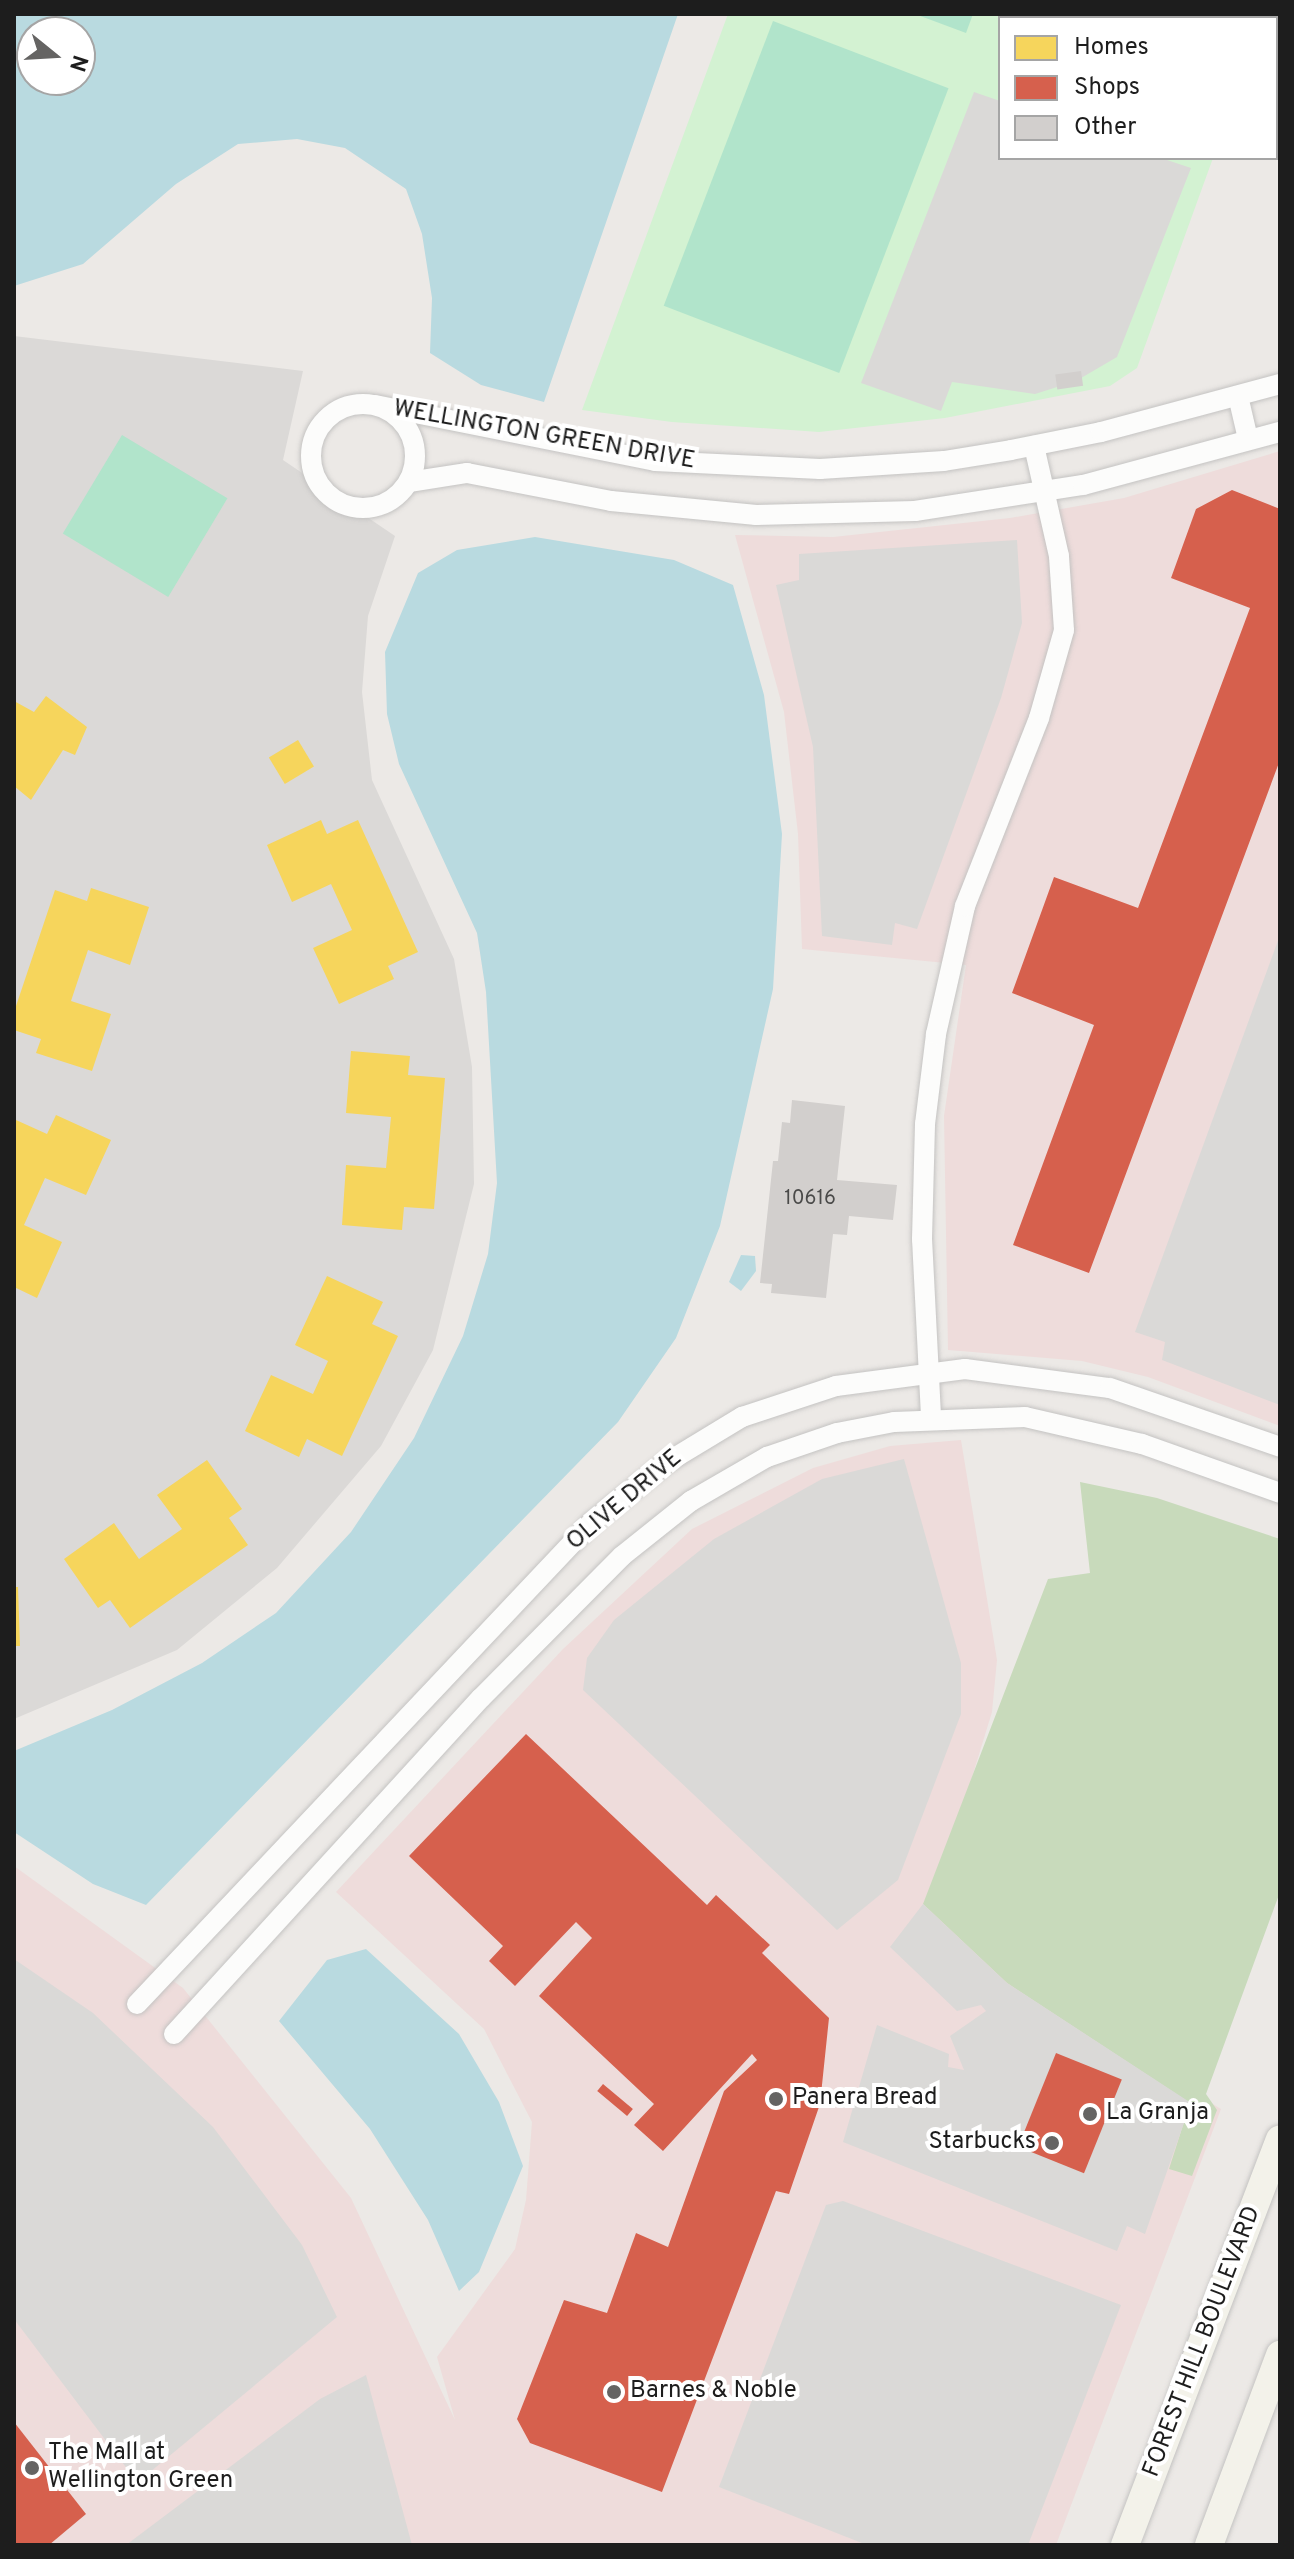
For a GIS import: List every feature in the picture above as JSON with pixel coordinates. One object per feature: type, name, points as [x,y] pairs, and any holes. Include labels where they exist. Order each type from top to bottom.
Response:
[{"type":"main road","name":"FOREST HILL BOULEVARD","points":[[1125,2545],[1280,2140]]},
{"type":"main road","points":[[1209,2545],[1280,2355]]},
{"type":"street","name":"WELLINGTON GREEN DRIVE","points":[[375,405],[655,461],[745,469],[944,461],[1034,446],[1280,384]]},
{"type":"street","points":[[1238,396],[1248,439]]},
{"type":"street","points":[[375,405],[407,428],[414,445],[409,482],[390,501],[364,509],[340,504],[318,485],[310,449],[316,432],[339,409],[375,405]]},
{"type":"street","name":"WELLINGTON GREEN DRIVE","points":[[409,482],[467,473],[611,501],[756,515],[915,511],[1045,491],[1280,432]]},
{"type":"street","points":[[931,1416],[922,1239],[925,1124],[936,1034],[965,906],[1039,718],[1064,630],[1059,556],[1034,446]]},
{"type":"street","name":"OLIVE DRIVE","points":[[137,2004],[437,1680],[591,1523],[703,1439],[786,1399],[928,1371],[1007,1371],[1110,1388],[1280,1447]]},
{"type":"street","name":"OLIVE DRIVE","points":[[174,2034],[481,1698],[659,1524],[767,1457],[837,1433],[931,1416],[1025,1417],[1070,1425],[1280,1493]]},
{"type":"shaded area","points":[[974,92],[998,100],[998,160],[1167,160],[1191,168],[1117,357],[1076,381],[1035,394],[952,382],[941,411],[861,383]]},
{"type":"shaded area","points":[[14,336],[303,371],[283,460],[395,536],[368,616],[362,692],[372,780],[454,959],[472,1067],[474,1184],[433,1350],[381,1446],[277,1568],[177,1650],[14,1719]]},
{"type":"shaded area","points":[[1280,451],[1280,1426],[1148,1377],[1082,1361],[948,1350],[944,1116],[966,965],[802,949],[798,834],[784,712],[735,535],[833,537],[1010,518],[1124,498]]},
{"type":"shaded area","points":[[1017,540],[1022,623],[1001,698],[917,929],[895,923],[892,945],[822,936],[813,747],[776,585],[799,580],[799,554]]},
{"type":"shaded area","points":[[1280,935],[1280,1405],[1162,1360],[1165,1342],[1135,1332]]},
{"type":"shaded area","points":[[961,1440],[997,1660],[992,1712],[934,1901],[1012,1981],[1221,2109],[1056,2545],[14,2545],[14,1866],[183,1988],[351,2198],[455,2420],[437,2357],[515,2249],[526,2200],[532,2122],[484,2029],[336,1892],[563,1649],[692,1529],[813,1468],[890,1446]]},
{"type":"shaded area","points":[[904,1459],[961,1663],[961,1714],[898,1880],[837,1930],[583,1690],[587,1658],[614,1620],[714,1539],[822,1479]]},
{"type":"shaded area","points":[[923,1904],[1007,1983],[1191,2103],[1145,2234],[1127,2226],[1117,2251],[843,2142],[877,2025],[949,2054],[948,2067],[964,2070],[950,2036],[986,2011],[981,2005],[957,2011],[890,1947]]},
{"type":"shaded area","points":[[14,1959],[93,2013],[213,2127],[302,2245],[337,2317],[150,2472],[128,2470],[14,2319]]},
{"type":"shaded area","points":[[843,2201],[1121,2305],[1028,2545],[867,2545],[719,2487],[826,2205]]},
{"type":"shaded area","points":[[366,2375],[412,2545],[126,2545],[320,2399]]},
{"type":"green space","points":[[728,14],[1265,14],[998,16],[998,160],[1212,160],[1137,368],[1110,386],[945,418],[819,432],[672,422],[582,410]]},
{"type":"green space","points":[[915,14],[973,14],[966,33]]},
{"type":"green space","points":[[1022,14],[1222,14],[1121,16]]},
{"type":"green space","points":[[773,21],[949,88],[839,373],[664,306]]},
{"type":"green space","points":[[122,435],[227,498],[168,597],[63,534]]},
{"type":"green space","points":[[1080,1482],[1157,1498],[1280,1539],[1280,1892],[1206,2094],[1217,2110],[1192,2176],[1169,2169],[1190,2103],[1007,1983],[923,1904],[1048,1579],[1090,1573]]},
{"type":"water","points":[[14,14],[678,14],[544,402],[481,385],[430,353],[432,298],[422,234],[406,189],[345,148],[297,139],[238,144],[176,184],[83,264],[14,286]]},
{"type":"water","points":[[535,537],[674,560],[733,585],[764,695],[782,834],[773,989],[720,1226],[676,1338],[618,1422],[146,1905],[93,1884],[14,1832],[14,1751],[112,1710],[202,1663],[276,1613],[351,1532],[414,1438],[463,1336],[488,1254],[497,1183],[486,992],[477,933],[399,764],[387,714],[385,652],[418,573],[457,550]]},
{"type":"water","points":[[741,1255],[755,1256],[756,1271],[741,1291],[729,1282]]},
{"type":"water","points":[[366,1949],[459,2034],[499,2102],[523,2166],[479,2272],[459,2291],[428,2220],[370,2129],[279,2021],[327,1960]]},
{"type":"building: Homes","points":[[46,696],[87,727],[75,755],[63,750],[31,800],[14,786],[14,701],[34,712]]},
{"type":"building: Homes","points":[[298,740],[314,767],[285,784],[269,758]]},
{"type":"building: Homes","points":[[321,820],[327,834],[358,820],[418,952],[388,966],[394,979],[339,1004],[313,948],[352,930],[331,884],[292,902],[267,845]]},
{"type":"building: Homes","points":[[91,888],[149,907],[130,965],[88,950],[71,1001],[111,1014],[92,1071],[36,1053],[41,1039],[14,1030],[14,1012],[55,890],[87,901]]},
{"type":"building: Homes","points":[[351,1051],[410,1056],[408,1075],[445,1078],[434,1209],[404,1207],[402,1230],[342,1225],[346,1165],[386,1168],[391,1117],[346,1113]]},
{"type":"building: Homes","points":[[56,1115],[111,1140],[86,1195],[45,1178],[24,1225],[62,1242],[37,1298],[14,1287],[14,1124],[16,1120],[47,1134]]},
{"type":"building: Homes","points":[[327,1276],[383,1302],[372,1324],[398,1336],[342,1456],[307,1439],[299,1457],[245,1431],[271,1375],[313,1394],[328,1361],[295,1345]]},
{"type":"building: Homes","points":[[207,1460],[242,1509],[229,1518],[248,1545],[130,1628],[110,1600],[98,1608],[64,1559],[114,1523],[139,1559],[182,1529],[157,1495]]},
{"type":"building: Homes","points":[[14,1587],[18,1587],[20,1646],[14,1646]]},
{"type":"building: Shops","points":[[1232,490],[1280,509],[1280,760],[1089,1273],[1013,1245],[1094,1025],[1012,993],[1054,877],[1138,908],[1250,608],[1171,578],[1196,509]]},
{"type":"building: Shops","points":[[526,1734],[707,1905],[716,1895],[770,1945],[762,1953],[829,2018],[820,2104],[789,2194],[776,2191],[662,2492],[530,2443],[517,2419],[564,2300],[607,2313],[636,2233],[668,2247],[724,2091],[757,2060],[752,2054],[663,2151],[634,2125],[654,2104],[539,1996],[592,1938],[576,1922],[515,1986],[489,1961],[503,1946],[409,1856]]},
{"type":"building: Shops","points":[[1056,2053],[1122,2080],[1084,2173],[1018,2147]]},
{"type":"building: Shops","points":[[603,2084],[633,2109],[627,2116],[597,2091]]},
{"type":"building: Shops","name":"The Mall at Wellington Green","points":[[14,2422],[86,2514],[49,2545],[14,2545]]},
{"type":"building: Other","points":[[1081,371],[1083,386],[1057,389],[1055,375]]},
{"type":"building: Other","points":[[792,1100],[845,1106],[837,1180],[897,1185],[893,1220],[849,1216],[847,1235],[833,1234],[826,1298],[771,1293],[772,1284],[760,1283],[773,1161],[778,1161],[782,1122],[790,1123]]},
{"type":"place","name":"Panera Bread","points":[[776,2099]]},
{"type":"place","name":"La Granja","points":[[1090,2114]]},
{"type":"place","name":"Starbucks","points":[[1052,2143]]},
{"type":"place","name":"Barnes & Noble","points":[[614,2392]]},
{"type":"place","name":"The Mall at Wellington Green","points":[[32,2468]]}]
